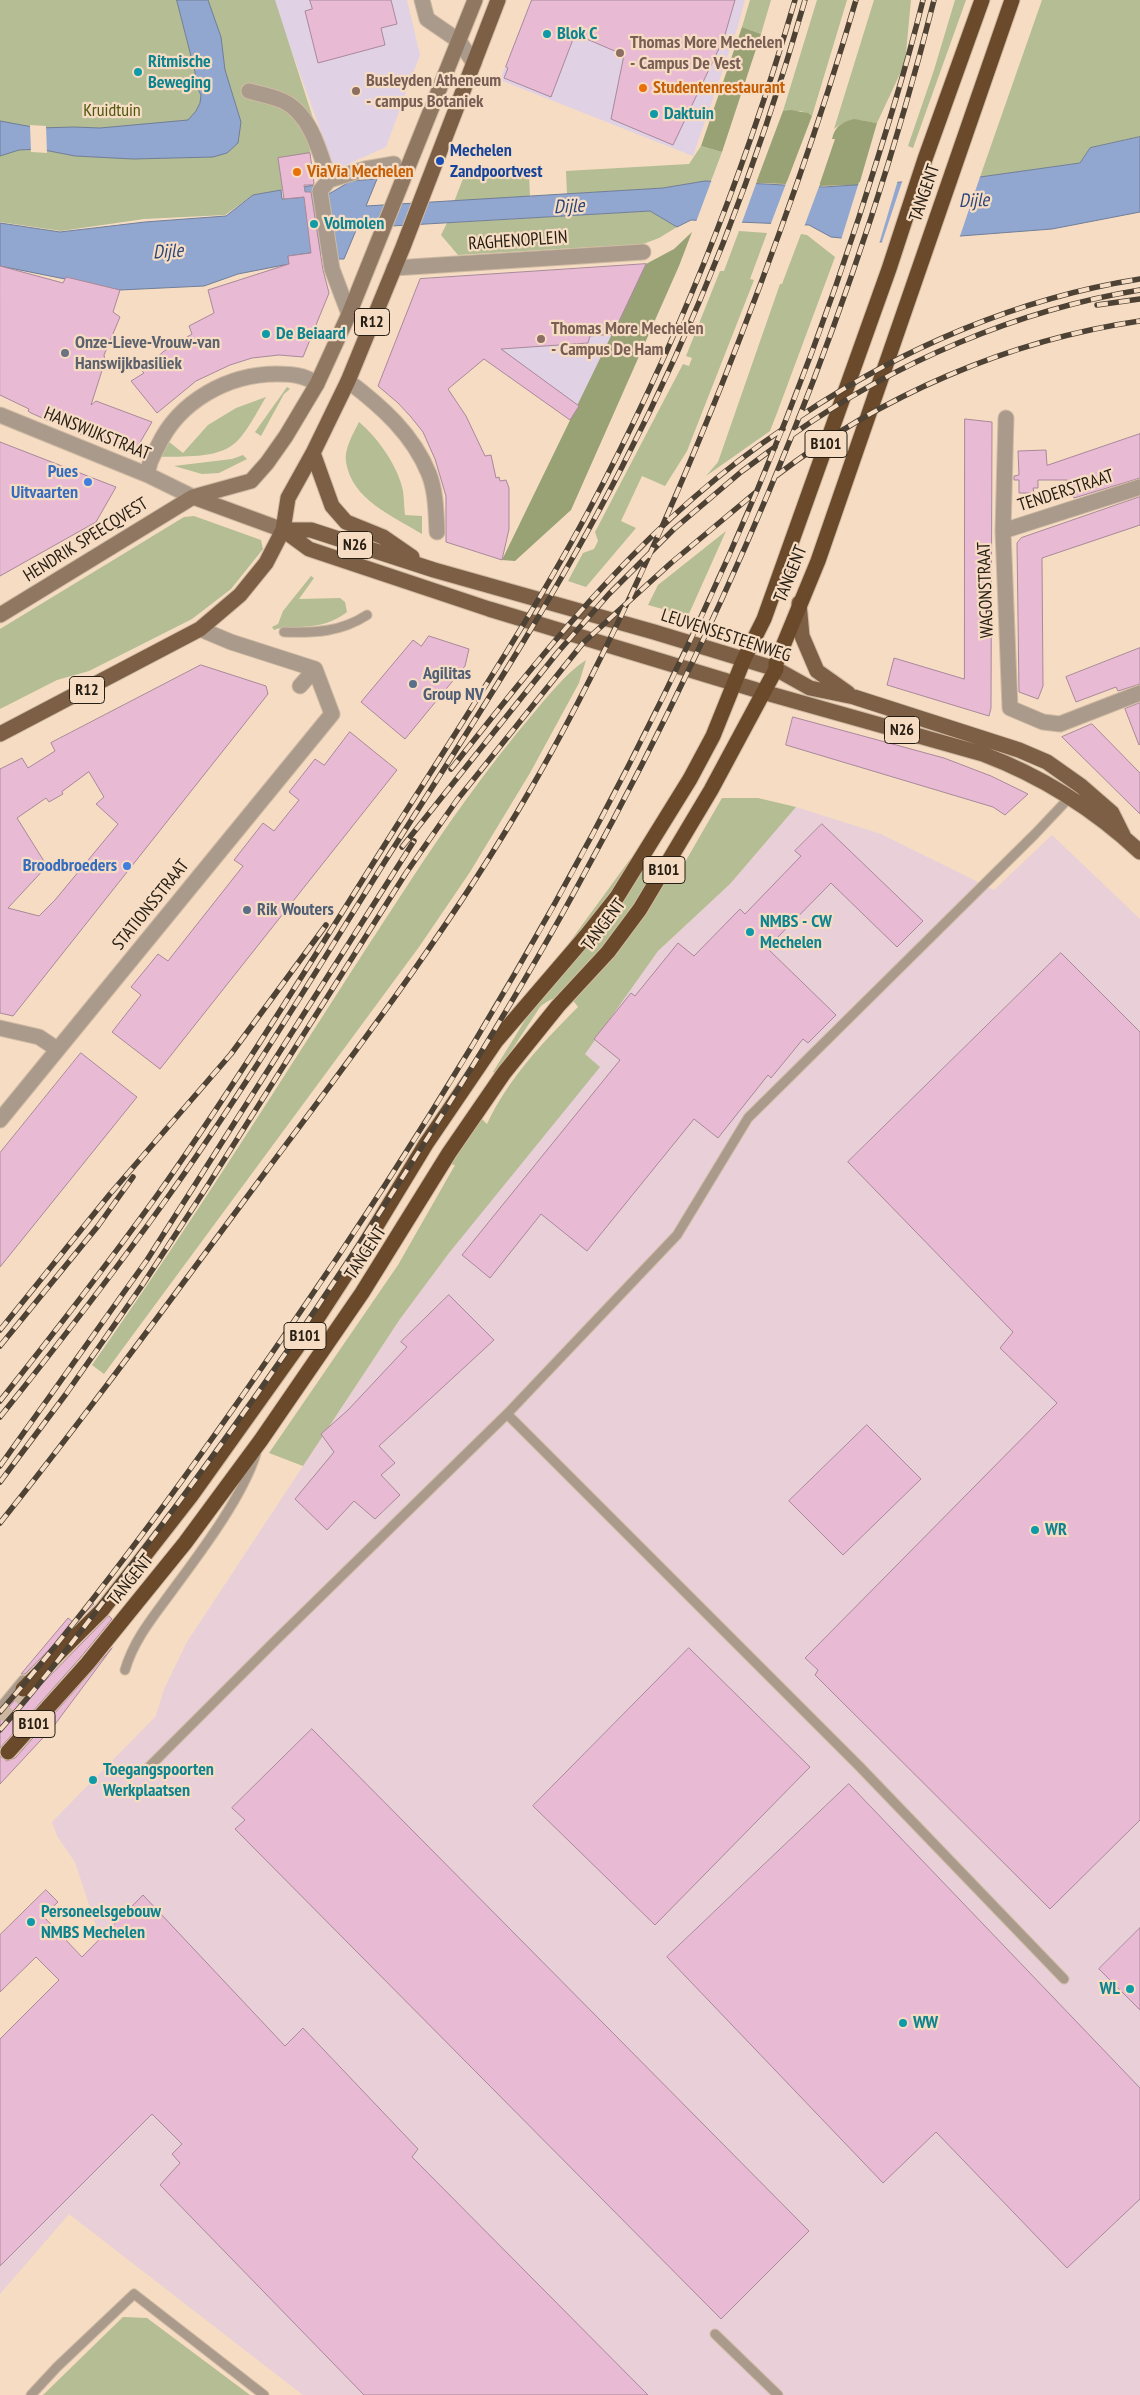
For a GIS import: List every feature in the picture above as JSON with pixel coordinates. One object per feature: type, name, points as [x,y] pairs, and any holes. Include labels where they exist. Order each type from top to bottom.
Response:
[{"type":"highway","name":"TANGENT","points":[[23,1689],[102,1610],[191,1496],[262,1397],[356,1259],[426,1144],[496,1041],[586,936],[616,897],[690,779],[713,736],[744,659],[764,619],[889,269],[925,159],[982,0]]},
{"type":"highway","name":"TANGENT","points":[[8,1752],[87,1664],[179,1550],[261,1440],[362,1293],[449,1153],[504,1073],[552,1013],[608,952],[640,909],[711,790],[776,669],[776,663],[799,603],[818,561],[1012,0]]},
{"type":"main road","name":"R12","points":[[0,734],[200,629],[240,596],[266,563],[283,530],[288,498],[314,453],[348,382],[396,265],[498,0]]},
{"type":"main road","points":[[314,453],[332,506],[346,522],[383,537],[426,567]]},
{"type":"main road","name":"LEUVENSESTEENWEG","points":[[283,530],[311,530],[426,567],[744,659],[776,669],[810,688],[854,697],[1019,750],[1047,762],[1112,813],[1124,837]]},
{"type":"main road","name":"LEUVENSESTEENWEG","points":[[283,530],[309,549],[489,609],[763,692],[983,754],[1012,765],[1070,797],[1124,837],[1140,852]]},
{"type":"main road","points":[[799,603],[802,636],[817,671],[854,697]]},
{"type":"street","points":[[422,0],[427,20],[459,41],[474,63]]},
{"type":"street","name":"R12","points":[[193,497],[251,481],[286,436],[317,384],[349,314],[475,0]]},
{"type":"street","points":[[249,91],[284,102],[304,119],[316,139],[329,180]]},
{"type":"street","points":[[349,314],[332,269],[320,191],[329,180],[365,169],[394,164]]},
{"type":"street","name":"RAGHENOPLEIN","points":[[396,265],[643,252]]},
{"type":"street","points":[[148,474],[148,465],[166,428],[190,405],[207,393],[227,383],[261,374],[289,374],[310,378],[317,384]]},
{"type":"street","points":[[348,382],[377,403],[398,425],[412,444],[429,474],[434,496],[437,532]]},
{"type":"street","name":"HANSWIJKSTRAAT","points":[[0,415],[148,474],[193,497]]},
{"type":"street","name":"WAGONSTRAAT","points":[[1006,418],[1003,531],[1010,708],[1043,722],[1060,724],[1140,693]]},
{"type":"street","name":"TENDERSTRAAT","points":[[1003,531],[1140,487]]},
{"type":"street","name":"LEUVENSESTEENWEG","points":[[193,497],[283,530]]},
{"type":"street","name":"HENDRIK SPEECQVEST","points":[[0,615],[193,497]]},
{"type":"street","points":[[200,629],[231,642],[315,669],[300,686]]},
{"type":"street","name":"STATIONSSTRAAT","points":[[0,1120],[332,714],[315,669]]},
{"type":"street","points":[[0,1028],[39,1037],[57,1049]]},
{"type":"lane","points":[[284,632],[337,628],[351,625],[367,615]]},
{"type":"lane","points":[[147,1769],[507,1414],[677,1235],[748,1118],[1036,834],[1070,797]]},
{"type":"lane","points":[[507,1414],[860,1767],[1064,1979]]},
{"type":"lane","points":[[125,1670],[138,1637],[190,1567],[249,1476],[261,1440]]},
{"type":"lane","points":[[0,1708],[24,1678],[66,1646]]},
{"type":"lane","points":[[31,2395],[134,2294],[264,2395]]},
{"type":"lane","points":[[715,2334],[778,2395]]},
{"type":"shaded area","name":"Busleyden Atheneum - campus Botaniek","points":[[273,0],[407,0],[420,55],[386,147],[335,170]]},
{"type":"shaded area","name":"Thomas More Mechelen - Campus De Vest","points":[[531,0],[745,0],[738,26],[693,156],[500,80]]},
{"type":"shaded area","name":"Thomas More Mechelen - Campus De Ham","points":[[646,264],[579,406],[570,420],[484,359],[444,277]]},
{"type":"shaded area","points":[[796,807],[881,834],[994,890],[1052,835],[1140,919],[1140,2395],[303,2395],[69,2214],[0,2294],[0,2039],[100,1938],[75,1862],[57,1836],[52,1822],[156,1716],[164,1689],[187,1642],[400,1319],[449,1253],[599,1066],[584,1054],[658,951],[730,884]]},
{"type":"green space","name":"Kruidtuin","points":[[0,0],[275,0],[313,118],[310,126],[310,153],[283,190],[253,195],[225,215],[144,219],[61,231],[0,222]]},
{"type":"green space","points":[[750,0],[771,0],[761,34],[742,27]]},
{"type":"green space","points":[[817,0],[847,0],[812,116],[801,111],[783,111]]},
{"type":"green space","points":[[874,0],[911,0],[905,63],[877,123],[854,120],[845,122],[834,129]]},
{"type":"green space","points":[[955,0],[966,0],[913,148],[908,146]]},
{"type":"green space","points":[[1042,0],[1140,0],[1140,137],[1090,148],[1080,163],[980,177]]},
{"type":"green space","points":[[742,27],[761,34],[722,152],[701,146]]},
{"type":"green space","points":[[791,110],[808,113],[812,116],[786,184],[756,183],[783,111]]},
{"type":"green space","points":[[854,119],[877,123],[859,185],[819,186],[835,139],[832,139],[835,131],[843,123]]},
{"type":"green space","points":[[701,146],[722,152],[711,181],[663,188],[567,194],[566,171],[689,164]]},
{"type":"green space","points":[[529,173],[530,197],[454,202],[464,176]]},
{"type":"green space","points":[[650,211],[677,227],[659,238],[643,244],[458,255],[441,235],[447,223]]},
{"type":"green space","points":[[739,231],[767,233],[750,279],[754,280],[687,451],[665,486],[642,476],[621,521],[636,528],[586,587],[568,581],[583,553],[594,549],[598,541],[595,532],[683,364],[689,366],[692,358],[686,356],[720,271],[724,271]]},
{"type":"green space","points":[[692,232],[679,266],[571,510],[515,561],[502,560],[646,264],[674,249]]},
{"type":"green space","points":[[801,234],[807,235],[835,257],[770,431],[706,476],[718,462],[780,284],[782,284]]},
{"type":"green space","points":[[287,387],[290,389],[284,394],[261,436],[255,432]]},
{"type":"green space","points":[[266,397],[252,422],[235,443],[228,448],[199,456],[159,457],[168,441],[183,453],[208,425],[236,408]]},
{"type":"green space","points":[[359,422],[380,444],[392,462],[403,491],[405,515],[422,516],[422,534],[375,506],[356,487],[346,462],[346,452]]},
{"type":"green space","points":[[243,455],[247,459],[219,473],[202,474],[174,466],[232,459]]},
{"type":"green space","points":[[194,516],[261,540],[263,549],[231,589],[192,619],[89,671],[57,680],[0,709],[0,629],[184,517]]},
{"type":"green space","points":[[726,531],[688,616],[648,605],[658,585]]},
{"type":"green space","points":[[311,576],[314,578],[299,599],[340,598],[345,602],[347,612],[336,619],[320,625],[274,630],[272,627],[278,624],[283,611]]},
{"type":"green space","points":[[586,660],[579,683],[530,773],[470,872],[419,947],[104,1374],[92,1365],[213,1186],[423,861],[515,735],[557,686]]},
{"type":"green space","points":[[722,798],[758,798],[796,807],[730,884],[658,951],[585,1054],[600,1067],[449,1253],[400,1319],[303,1466],[269,1453],[398,1265],[455,1165],[449,1164],[358,1285],[450,1146],[480,1117],[487,1124],[516,1076],[539,1048],[578,1007],[570,999],[560,997],[540,1007],[496,1074],[493,1072],[540,996],[561,954],[631,858],[640,869],[651,876],[670,878],[677,876]]},
{"type":"green space","points":[[123,2317],[147,2318],[250,2395],[43,2395]]},
{"type":"water","points":[[177,0],[208,0],[221,37],[225,70],[241,122],[238,143],[227,153],[213,157],[133,159],[75,156],[39,149],[19,150],[0,156],[0,121],[38,128],[100,128],[188,120],[196,111],[201,95],[196,85],[195,72]]},
{"type":"water","name":"Dijle","points":[[1140,137],[1140,212],[1052,229],[882,242],[831,237],[809,225],[691,220],[677,227],[650,211],[357,228],[344,259],[336,259],[324,251],[288,256],[289,264],[238,274],[204,286],[120,290],[0,266],[0,223],[60,232],[145,222],[226,216],[253,195],[281,190],[282,199],[306,197],[304,187],[313,185],[315,196],[327,195],[351,181],[377,179],[366,206],[663,188],[705,181],[824,187],[980,177],[1080,163],[1090,148]]},
{"type":"pier","points":[[30,125],[46,126],[47,153],[31,152]]},
{"type":"pier","points":[[981,174],[959,239],[881,245],[903,179]]},
{"type":"pier","points":[[712,179],[757,181],[741,225],[696,222]]},
{"type":"pier","points":[[898,180],[879,244],[841,240],[859,182]]},
{"type":"pier","points":[[787,181],[820,184],[804,227],[770,226]]},
{"type":"building","points":[[310,0],[391,0],[397,24],[381,28],[385,45],[318,63],[305,11],[312,9]]},
{"type":"building","name":"Thomas More Mechelen - Campus De Vest","points":[[532,0],[735,0],[724,38],[673,145],[611,119],[624,55],[575,34],[551,97],[504,78],[508,68],[506,67]]},
{"type":"building","points":[[310,153],[314,183],[313,185],[304,185],[305,192],[311,192],[323,270],[329,293],[303,357],[279,355],[252,358],[230,365],[196,381],[157,413],[131,381],[144,373],[142,371],[164,351],[192,334],[189,326],[214,313],[208,290],[289,264],[288,256],[311,253],[304,197],[284,199],[278,158]]},
{"type":"building","points":[[646,264],[613,334],[590,336],[588,343],[501,349],[579,406],[570,420],[484,359],[448,389],[466,416],[485,456],[491,455],[496,478],[499,477],[500,481],[506,480],[509,488],[509,529],[502,560],[446,542],[446,496],[435,459],[423,432],[398,403],[378,386],[420,279]]},
{"type":"building","points":[[0,266],[63,283],[66,277],[120,290],[113,312],[120,317],[104,355],[105,361],[91,405],[96,401],[152,422],[135,451],[83,430],[81,435],[76,419],[67,425],[53,419],[49,421],[0,395]]},
{"type":"building","points":[[965,419],[992,422],[991,708],[989,716],[887,685],[894,658],[964,679]]},
{"type":"building","points":[[1140,434],[1140,478],[1074,498],[1067,480],[1038,480],[1038,488],[1033,488],[1034,493],[1019,493],[1019,480],[1014,480],[1014,476],[1019,475],[1018,451],[1046,450],[1047,465]]},
{"type":"building","points":[[0,442],[116,487],[96,522],[0,576]]},
{"type":"building","points":[[1140,497],[1140,525],[1042,558],[1043,686],[1038,699],[1019,692],[1017,543],[1021,538]]},
{"type":"building","name":"Agilitas Group NV","points":[[429,636],[469,649],[465,666],[405,739],[361,702],[413,640],[421,646]]},
{"type":"building","points":[[1140,648],[1140,684],[1118,691],[1116,687],[1076,702],[1066,677]]},
{"type":"building","points":[[201,665],[266,686],[268,694],[13,1016],[0,1013],[0,769],[22,758],[28,768],[55,751],[51,743]],"holes":[[[89,772],[104,797],[96,804],[118,824],[55,900],[39,916],[8,908],[47,866],[17,818],[46,798],[49,802],[63,794],[62,792]]]},
{"type":"building","points":[[1140,703],[1140,744],[1139,745],[1125,709]]},
{"type":"building","points":[[793,717],[944,758],[991,776],[1028,794],[1005,815],[993,807],[786,745]]},
{"type":"building","points":[[1092,724],[1140,773],[1140,814],[1062,737]]},
{"type":"building","name":"Rik Wouters","points":[[350,732],[397,770],[160,1069],[112,1032],[141,995],[131,987],[158,954],[168,961],[243,866],[234,860],[263,823],[274,831],[299,800],[289,792],[315,759],[324,765]]},
{"type":"building","points":[[822,824],[923,921],[897,947],[831,883],[767,948],[836,1015],[808,1043],[803,1039],[771,1078],[768,1075],[718,1138],[694,1119],[587,1251],[541,1214],[490,1278],[462,1255],[620,1060],[594,1039],[631,993],[635,996],[678,943],[694,956],[740,909],[745,914],[801,856],[795,851]]},
{"type":"building","name":"WR","points":[[1061,953],[1140,1032],[1140,1820],[1050,1909],[815,1675],[818,1670],[805,1658],[1057,1403],[1000,1348],[1013,1332],[848,1162]]},
{"type":"building","points":[[81,1053],[137,1097],[0,1267],[0,1153]]},
{"type":"building","points":[[449,1295],[494,1340],[379,1446],[395,1463],[381,1475],[400,1495],[375,1519],[354,1501],[327,1530],[295,1499],[334,1452],[321,1434],[348,1410],[407,1347],[401,1342]]},
{"type":"building","points":[[867,1425],[921,1479],[843,1555],[789,1501]]},
{"type":"building","points":[[92,1602],[94,1604],[25,1674],[21,1674],[68,1618],[73,1622]]},
{"type":"building","points":[[109,1616],[112,1619],[80,1658],[0,1748],[0,1714],[5,1712],[18,1696],[25,1698],[30,1696]]},
{"type":"building","points":[[112,1648],[53,1727],[0,1784],[0,1756],[7,1761],[15,1758]]},
{"type":"building","points":[[689,1648],[810,1767],[655,1925],[533,1806]]},
{"type":"building","points":[[312,1729],[809,2231],[721,2319],[235,1829],[245,1820],[232,1808]]},
{"type":"building","name":"WW","points":[[849,1784],[1140,2088],[1140,2199],[1067,2268],[936,2132],[883,2183],[667,1957]]},
{"type":"building","points":[[46,1890],[58,1902],[43,1916],[82,1957],[143,1895],[285,2046],[303,2028],[418,2149],[412,2157],[648,2395],[364,2395],[160,2185],[180,2163],[172,2154],[182,2144],[152,2114],[0,2266],[0,2039],[59,1980],[36,1957],[0,1992],[0,1935]]},
{"type":"building","name":"WL","points":[[1140,1928],[1140,2010],[1099,1969]]},
{"type":"tunnel","points":[[0,1719],[23,1689]]},
{"type":"railway","points":[[0,1401],[119,1247],[217,1108],[489,681],[564,555],[620,451],[650,388],[705,262],[753,132],[795,0]]},
{"type":"railway","points":[[0,1417],[125,1256],[195,1159],[280,1030],[480,712],[596,517],[650,411],[702,296],[768,120],[805,0]]},
{"type":"railway","points":[[0,1523],[102,1392],[404,985],[469,890],[557,743],[633,592],[679,489],[741,337],[794,194],[856,0]]},
{"type":"railway","points":[[0,1712],[77,1620],[186,1475],[290,1327],[377,1197],[461,1065],[540,930],[615,792],[685,652],[749,510],[807,365],[868,190],[901,82],[923,0]]},
{"type":"railway","points":[[0,1730],[66,1650],[162,1524],[226,1438],[318,1306],[431,1133],[534,963],[583,876],[691,666],[740,558],[786,449],[829,339],[868,227],[903,114],[934,0]]},
{"type":"railway","points":[[799,417],[878,369],[962,330],[1005,313],[1050,299],[1140,279]]},
{"type":"railway","points":[[792,435],[872,385],[958,343],[1048,311],[1140,290]]},
{"type":"railway","points":[[1097,305],[1140,299]]},
{"type":"railway","points":[[776,476],[816,447],[858,421],[902,397],[948,376],[995,357],[1042,342],[1140,321]]},
{"type":"railway","points":[[451,769],[564,630],[645,543],[688,502],[734,464],[783,429]]},
{"type":"railway","points":[[402,847],[558,652],[609,594],[674,529],[741,472],[775,447]]},
{"type":"railway","points":[[0,1482],[66,1394],[143,1284],[406,873],[457,800],[583,643],[671,563],[756,492]]},
{"type":"railway","points":[[0,1466],[147,1260],[414,841]]},
{"type":"railway","points":[[0,1330],[110,1194],[231,1054],[326,925]]},
{"type":"railway","points":[[0,1346],[98,1226],[133,1177]]},
{"type":"place","name":"Blok C","points":[[547,34]]},
{"type":"place","name":"Thomas More Mechelen - Campus De Vest","points":[[620,53]]},
{"type":"place","name":"Ritmische Beweging","points":[[138,72]]},
{"type":"place","name":"Studentenrestaurant","points":[[643,88]]},
{"type":"place","name":"Busleyden Atheneum - campus Botaniek","points":[[356,91]]},
{"type":"place","name":"Daktuin","points":[[654,114]]},
{"type":"place","name":"Mechelen Zandpoortvest","points":[[440,161]]},
{"type":"place","name":"ViaVia Mechelen","points":[[297,172]]},
{"type":"place","name":"Volmolen","points":[[314,224]]},
{"type":"place","name":"De Beiaard","points":[[266,334]]},
{"type":"place","name":"Thomas More Mechelen - Campus De Ham","points":[[541,339]]},
{"type":"place","name":"Onze-Lieve-Vrouw-van Hanswijkbasiliek","points":[[65,353]]},
{"type":"place","name":"Pues Uitvaarten","points":[[88,482]]},
{"type":"place","name":"Agilitas Group NV","points":[[413,684]]},
{"type":"place","name":"Broodbroeders","points":[[127,866]]},
{"type":"place","name":"Rik Wouters","points":[[247,910]]},
{"type":"place","name":"NMBS - CW Mechelen","points":[[750,932]]},
{"type":"place","name":"WR","points":[[1035,1530]]},
{"type":"place","name":"Toegangspoorten Werkplaatsen","points":[[93,1780]]},
{"type":"place","name":"Personeelsgebouw NMBS Mechelen","points":[[31,1922]]},
{"type":"place","name":"WL","points":[[1130,1989]]},
{"type":"place","name":"WW","points":[[903,2023]]}]
